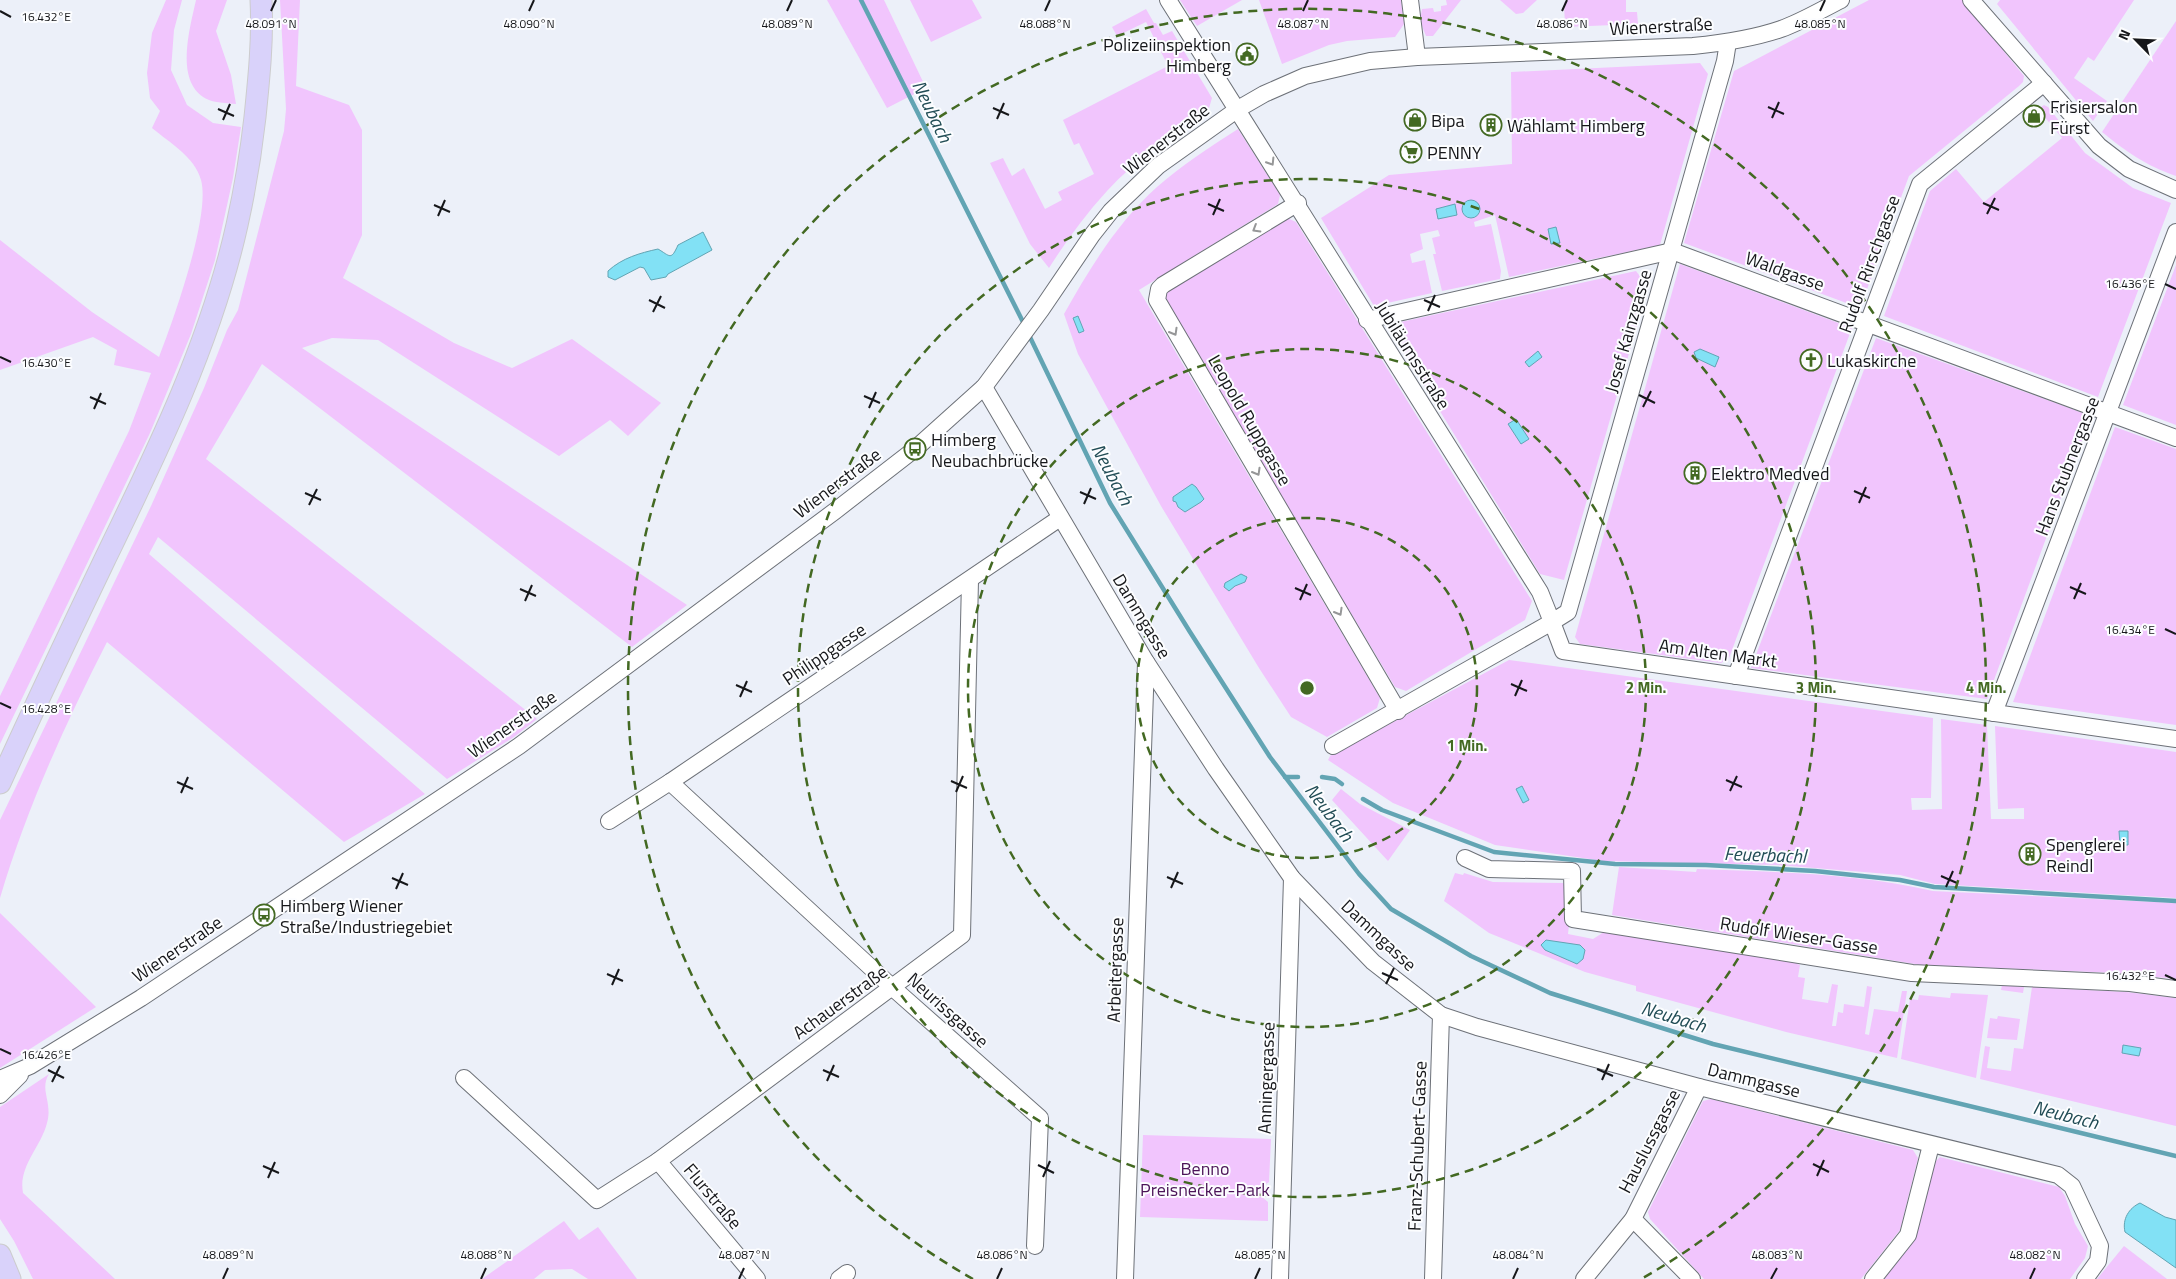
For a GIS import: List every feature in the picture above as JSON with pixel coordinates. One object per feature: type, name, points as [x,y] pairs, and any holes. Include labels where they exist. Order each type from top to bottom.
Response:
[{"type":"main road","points":[[0,783],[42,689],[144,480],[189,375],[219,291],[237,226],[250,158],[258,92],[262,23],[261,0]]},
{"type":"main road","points":[[0,1255],[8,1279]]},
{"type":"main road","points":[[0,1271],[8,1279]]},
{"type":"street","name":"Jubiläumsstraße","points":[[1168,0],[1298,204],[1367,320],[1540,592],[1552,622]]},
{"type":"street","points":[[1410,0],[1417,57]]},
{"type":"street","name":"Wienerstraße","points":[[0,1080],[30,1066],[141,998],[518,746],[835,511],[915,449],[984,387],[1008,357],[1092,235],[1132,190],[1158,166],[1238,109],[1264,94],[1305,76],[1370,61],[1417,57],[1692,46],[1728,42],[1748,39],[1782,28],[1841,0]]},
{"type":"street","points":[[1970,0],[2088,135],[2115,160],[2129,169],[2176,190]]},
{"type":"street","name":"Josef Kainzgasse","points":[[1552,622],[1568,612],[1672,251],[1725,61],[1728,42]]},
{"type":"street","name":"Rudolf Rirschgasse","points":[[1736,676],[1920,184],[2044,83]]},
{"type":"street","name":"Leopold Ruppgasse","points":[[1298,204],[1163,285],[1159,288],[1157,300],[1398,710]]},
{"type":"street","name":"Hans Stubnergasse","points":[[1994,713],[2176,232]]},
{"type":"street","points":[[1367,320],[1672,251]]},
{"type":"street","name":"Waldgasse","points":[[1672,251],[2176,438]]},
{"type":"street","name":"Dammgasse","points":[[984,387],[1146,662],[1216,769],[1292,878],[1373,962],[1441,1015],[1476,1027],[1699,1087],[2058,1175],[2070,1183],[2099,1243],[2098,1261],[2085,1279]]},
{"type":"street","name":"Philippgasse","points":[[608,821],[670,782],[1060,518]]},
{"type":"street","name":"Achauerstraße","points":[[464,1078],[597,1200],[658,1161],[962,935],[970,580]]},
{"type":"street","points":[[1333,746],[1552,622]]},
{"type":"street","name":"Am Alten Markt","points":[[1552,622],[1563,651],[2176,739]]},
{"type":"street","name":"Arbeitergasse","points":[[1125,1279],[1146,662]]},
{"type":"street","name":"Neurissgasse","points":[[670,782],[893,988],[1040,1118],[1035,1246]]},
{"type":"street","name":"Rudolf Wieser-Gasse","points":[[1465,858],[1489,868],[1572,871],[1573,918],[1583,920],[1912,973],[2130,983],[2176,989]]},
{"type":"street","name":"Anningergasse","points":[[1280,1279],[1292,878]]},
{"type":"street","name":"Franz-Schubert-Gasse","points":[[1432,1279],[1441,1015]]},
{"type":"street","name":"Wienerstraße","points":[[0,1095],[30,1066]]},
{"type":"street","name":"Hauslussgasse","points":[[1692,1279],[1632,1219],[1699,1087]]},
{"type":"street","points":[[1873,1279],[1908,1235],[1931,1145]]},
{"type":"street","name":"Flurstraße","points":[[658,1161],[757,1279]]},
{"type":"street","points":[[1584,1279],[1632,1219]]},
{"type":"green space","points":[[166,0],[182,0],[174,30],[171,70],[187,105],[213,123],[241,127],[233,178],[215,260],[191,334],[150,433],[0,744],[0,696],[129,431],[151,373],[114,365],[117,350],[93,337],[0,370],[0,240],[92,312],[159,357],[189,268],[201,217],[203,196],[198,172],[188,157],[152,128],[160,111],[150,98],[147,73],[152,33]]},
{"type":"green space","points":[[196,0],[227,0],[216,31],[231,75],[236,104],[209,100],[198,93],[191,82],[187,69],[187,55],[190,25]]},
{"type":"green space","points":[[280,0],[300,0],[296,86],[349,105],[362,130],[362,235],[343,278],[454,343],[512,368],[572,339],[661,403],[628,436],[610,420],[559,456],[378,340],[332,338],[302,348],[687,605],[632,647],[262,364],[206,459],[537,719],[514,737],[447,779],[158,537],[149,554],[425,794],[344,842],[107,642],[76,704],[34,800],[0,898],[0,820],[151,506],[204,388],[227,330],[238,310],[284,131],[286,109]]},
{"type":"green space","points":[[827,0],[884,0],[926,88],[887,108]]},
{"type":"green space","points":[[910,0],[972,0],[982,18],[931,42]]},
{"type":"green space","points":[[1180,0],[1242,0],[1197,26]]},
{"type":"green space","points":[[1259,0],[1401,0],[1404,24],[1395,37],[1347,41],[1329,45],[1282,64]]},
{"type":"green space","points":[[1446,0],[1461,0],[1433,36],[1426,36],[1420,21],[1422,9],[1433,8],[1434,12],[1441,11],[1441,6],[1447,5]]},
{"type":"green space","points":[[1500,0],[1537,0],[1523,13],[1516,14]]},
{"type":"green space","points":[[1567,0],[1626,0],[1626,12],[1637,12],[1638,24],[1565,27],[1564,3]]},
{"type":"green space","points":[[1869,0],[1962,0],[2024,76],[2023,82],[2019,86],[1909,176],[1860,308],[1684,243],[1734,71]]},
{"type":"green space","points":[[2000,0],[2134,0],[2094,61],[2088,57],[2074,78],[2107,101],[2093,121],[1997,4]]},
{"type":"green space","points":[[1146,9],[1163,35],[1172,31],[1212,98],[1209,108],[1118,179],[1083,219],[1049,268],[1030,244],[990,163],[1003,158],[1012,176],[1024,168],[1045,209],[1062,200],[1058,192],[1094,174],[1079,143],[1074,145],[1063,120],[1168,66],[1146,22],[1117,36],[1112,27]]},
{"type":"green space","points":[[2176,21],[2176,176],[2137,158],[2102,132]]},
{"type":"green space","points":[[1700,63],[1708,74],[1660,245],[1509,277],[1495,215],[1474,222],[1475,227],[1491,224],[1501,271],[1500,279],[1442,291],[1433,254],[1436,254],[1432,238],[1440,236],[1438,230],[1420,234],[1423,249],[1410,254],[1412,263],[1425,260],[1432,293],[1374,306],[1321,218],[1389,175],[1512,164],[1511,72]]},
{"type":"green space","points":[[2044,105],[2048,107],[2085,153],[2133,188],[2171,203],[2098,397],[1884,316],[1930,191],[1956,169],[1984,202],[2062,138],[2038,109]]},
{"type":"green space","points":[[1238,129],[1280,195],[1278,204],[1139,290],[1380,698],[1377,708],[1327,737],[1291,717],[1259,668],[1161,506],[1078,354],[1064,314],[1105,247],[1143,201],[1176,171]]},
{"type":"green space","points":[[1287,218],[1296,222],[1532,601],[1525,620],[1406,691],[1395,687],[1165,302],[1167,292]]},
{"type":"green space","points":[[1680,264],[1852,328],[1729,658],[1721,663],[1580,644],[1575,637]]},
{"type":"green space","points":[[2176,265],[2176,425],[2123,405]]},
{"type":"green space","points":[[1636,271],[1648,287],[1564,580],[1540,574],[1387,325]]},
{"type":"green space","points":[[1876,338],[2091,416],[1987,699],[1751,668]]},
{"type":"green space","points":[[2115,427],[2176,449],[2176,725],[2013,702]]},
{"type":"green space","points":[[1509,660],[1933,718],[1931,798],[1911,798],[1912,810],[1942,809],[1941,719],[1987,725],[1991,819],[2024,819],[2024,808],[1998,809],[1995,726],[2176,752],[2176,898],[1935,884],[1900,875],[1777,865],[1603,861],[1495,845],[1393,803],[1328,760],[1330,756]]},
{"type":"green space","points":[[1341,789],[1360,804],[1410,830],[1388,861],[1332,800]]},
{"type":"green space","points":[[1619,867],[1696,872],[1697,869],[1815,874],[1875,880],[1933,891],[2176,903],[2176,979],[2117,973],[1921,965],[1612,915]]},
{"type":"green space","points":[[1455,873],[1463,875],[1464,873],[1493,882],[1563,883],[1565,885],[1564,920],[1569,925],[1568,934],[1593,939],[1604,932],[1798,961],[1797,964],[1800,965],[1798,977],[1805,978],[1802,999],[1828,1003],[1832,984],[1838,985],[1832,1026],[1836,1026],[1838,1012],[1843,1013],[1844,1004],[1864,1007],[1867,986],[1872,987],[1865,1034],[1869,1035],[1874,1009],[1898,1012],[1902,991],[1907,991],[1897,1058],[1786,1032],[1636,991],[1636,986],[1585,972],[1489,933],[1444,901]]},
{"type":"green space","points":[[0,913],[96,1007],[0,1068]]},
{"type":"green space","points":[[2002,985],[2024,987],[2023,993],[2001,990]]},
{"type":"green space","points":[[2032,987],[2126,992],[2176,998],[2176,1126],[1980,1079],[1985,1046],[1990,1047],[1987,1068],[2011,1071],[2014,1048],[2023,1049]]},
{"type":"green space","points":[[1951,993],[1988,995],[1976,1078],[1901,1059],[1910,999],[1918,1000],[1919,995],[1950,998]]},
{"type":"green space","points":[[1998,1016],[2020,1019],[2017,1040],[1987,1038],[1990,1018],[1997,1019]]},
{"type":"green space","points":[[49,1074],[45,1085],[48,1109],[47,1123],[27,1165],[22,1183],[23,1193],[115,1279],[33,1279],[14,1241],[0,1219],[0,1107]]},
{"type":"green space","points":[[1711,1099],[1913,1150],[1918,1158],[1900,1230],[1861,1279],[1704,1279],[1650,1219],[1648,1212],[1703,1101]]},
{"type":"green space","name":"Benno Preisnecker-Park","points":[[1143,1135],[1271,1139],[1269,1182],[1263,1186],[1262,1197],[1268,1202],[1268,1221],[1140,1217]]},
{"type":"green space","points":[[1940,1157],[2059,1187],[2065,1196],[2075,1224],[2088,1246],[2085,1258],[2070,1279],[1884,1279],[1915,1240],[1935,1162]]},
{"type":"green space","points":[[564,1221],[579,1240],[598,1227],[637,1279],[588,1279],[572,1269],[545,1270],[534,1279],[482,1279]]},
{"type":"green space","points":[[2124,1246],[2167,1279],[2097,1279]]},
{"type":"water","points":[[1471,200],[1477,203],[1480,209],[1477,215],[1471,218],[1465,215],[1462,209],[1465,203]]},
{"type":"water","points":[[1455,204],[1457,215],[1438,219],[1436,209]]},
{"type":"water","points":[[1556,227],[1560,243],[1551,244],[1548,229]]},
{"type":"water","points":[[703,232],[712,250],[668,274],[666,277],[651,280],[644,268],[640,267],[615,280],[608,277],[608,271],[625,259],[658,249],[670,256],[678,245]]},
{"type":"water","points":[[1078,316],[1084,331],[1079,333],[1073,318]]},
{"type":"water","points":[[1700,349],[1719,357],[1715,367],[1696,358],[1694,352]]},
{"type":"water","points":[[1538,351],[1542,357],[1529,367],[1525,362]]},
{"type":"water","points":[[1516,419],[1529,439],[1521,444],[1508,424]]},
{"type":"water","points":[[1192,484],[1204,499],[1185,512],[1173,501],[1173,497]]},
{"type":"water","points":[[1241,574],[1247,577],[1245,582],[1229,591],[1224,587],[1225,583]]},
{"type":"water","points":[[1522,786],[1529,800],[1523,803],[1516,789]]},
{"type":"water","points":[[2119,831],[2128,831],[2128,845],[2120,845]]},
{"type":"water","points":[[1546,940],[1580,945],[1585,950],[1583,959],[1577,964],[1545,950],[1541,945]]},
{"type":"water","points":[[2123,1045],[2141,1048],[2139,1056],[2122,1053]]},
{"type":"water","points":[[2140,1203],[2165,1217],[2176,1220],[2176,1268],[2125,1232],[2124,1227],[2127,1214]]},
{"type":"waterway","name":"Neubach","points":[[861,0],[1025,326]]},
{"type":"waterway","name":"Neubach","points":[[1028,333],[1110,503],[1190,632],[1270,757],[1359,874],[1391,909],[1471,956],[1550,993],[1713,1044],[2176,1156]]},
{"type":"waterway","points":[[1285,777],[1298,777]]},
{"type":"waterway","points":[[1322,777],[1335,779],[1342,784]]},
{"type":"waterway","name":"Feuerbachl","points":[[1363,799],[1382,810],[1494,852],[1615,864],[1706,865],[1815,871],[1900,880],[1934,887],[2176,901]]},
{"type":"place","name":"Polizeiinspektion Himberg","points":[[1247,54]]},
{"type":"place","name":"Frisiersalon Fürst","points":[[2034,116]]},
{"type":"place","name":"Bipa","points":[[1415,120]]},
{"type":"place","name":"Wählamt Himberg","points":[[1491,125]]},
{"type":"place","name":"PENNY","points":[[1411,152]]},
{"type":"place","name":"Lukaskirche","points":[[1811,360]]},
{"type":"place","name":"Himberg Neubachbrücke","points":[[915,449]]},
{"type":"place","name":"Elektro Medved","points":[[1695,473]]},
{"type":"place","name":"Spenglerei Reindl","points":[[2030,854]]},
{"type":"place","name":"Himberg Wiener Straße/Industriegebiet","points":[[264,915]]}]
